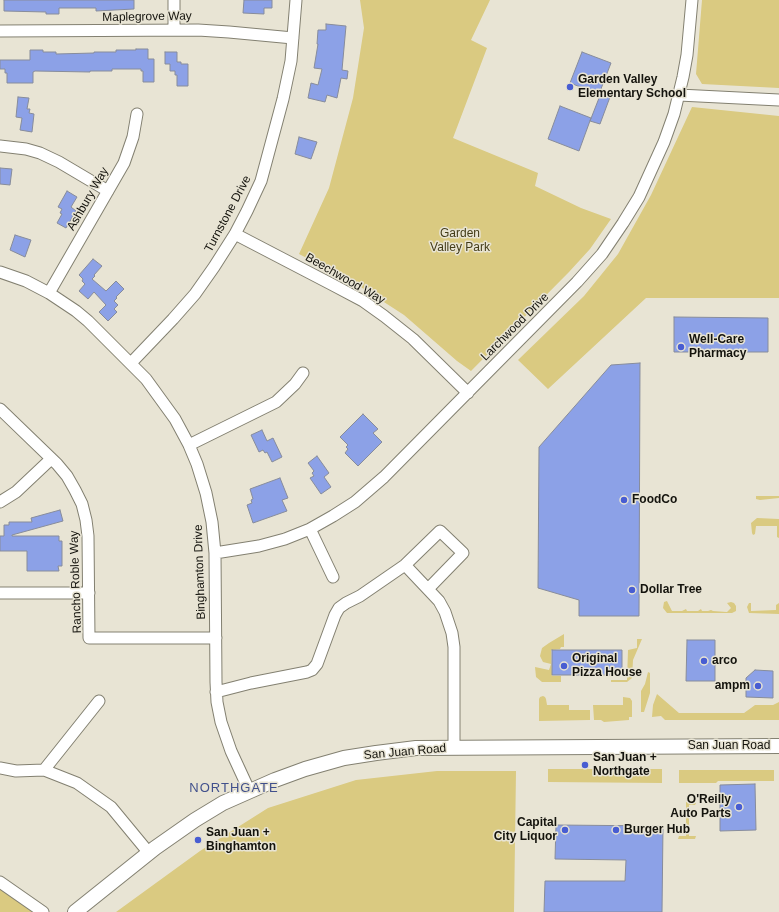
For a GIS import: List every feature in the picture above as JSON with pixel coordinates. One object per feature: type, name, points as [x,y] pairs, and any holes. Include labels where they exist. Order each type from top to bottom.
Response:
[{"type":"main road","name":"San Juan Road","points":[[75,912],[149,853],[195,820],[223,803],[249,790],[305,769],[344,758],[416,748],[779,746]]},
{"type":"street","points":[[174,0],[174,30]]},
{"type":"street","name":"Turnstone Drive","points":[[131,363],[173,319],[214,268],[235,234],[261,181],[283,99],[291,61],[296,0]]},
{"type":"street","name":"Larchwood Drive","points":[[215,553],[259,546],[285,539],[310,529],[333,516],[369,491],[468,393],[577,282],[602,254],[639,197],[664,142],[674,114],[687,55],[692,0]]},
{"type":"street","name":"Maplegrove Way","points":[[0,31],[224,31],[293,38]]},
{"type":"street","points":[[679,95],[779,100]]},
{"type":"street","name":"Ashbury Way","points":[[49,293],[124,163],[131,146],[137,114]]},
{"type":"street","points":[[0,146],[26,149],[40,153],[59,162],[108,191]]},
{"type":"street","name":"Beechwood Way","points":[[235,234],[363,301],[413,339],[468,393]]},
{"type":"street","name":"Binghamton Drive","points":[[0,272],[26,281],[49,293],[76,311],[131,363],[158,395],[175,419],[189,445],[206,492],[212,522],[215,553],[216,692],[221,722],[231,751],[249,790]]},
{"type":"street","points":[[189,445],[268,406],[289,390],[303,373]]},
{"type":"street","name":"Rancho Roble Way","points":[[0,409],[67,476],[82,504],[88,536],[89,638],[216,638]]},
{"type":"street","points":[[0,502],[16,492],[51,459]]},
{"type":"street","points":[[310,529],[334,577]]},
{"type":"street","points":[[216,692],[312,670],[317,664],[339,608],[346,602],[360,596],[405,565],[440,531],[463,553],[428,589]]},
{"type":"street","points":[[405,565],[439,601],[445,612],[452,633],[454,647],[454,747]]},
{"type":"street","points":[[0,593],[89,593]]},
{"type":"street","points":[[44,770],[99,701]]},
{"type":"street","points":[[0,768],[16,771],[44,770],[77,783],[110,807],[149,853]]},
{"type":"street","points":[[3,888],[43,912]]},
{"type":"green space","name":"Garden Valley Park","points":[[360,0],[490,0],[471,40],[487,48],[453,138],[538,173],[535,186],[581,208],[611,219],[590,249],[569,272],[471,371],[457,361],[404,315],[353,282],[299,254],[329,188],[353,98],[364,28]]},
{"type":"green space","points":[[702,0],[779,0],[779,88],[702,84],[696,74]]},
{"type":"green space","points":[[692,107],[779,116],[779,298],[646,298],[548,389],[518,360],[584,296],[618,254],[651,195]]},
{"type":"green space","points":[[756,496],[779,496],[779,498],[756,499]]},
{"type":"green space","points":[[757,518],[779,519],[779,538],[777,537],[777,526],[756,526],[755,534],[753,535],[751,523]]},
{"type":"green space","points":[[667,601],[672,611],[682,611],[686,609],[687,611],[698,611],[701,609],[702,611],[711,610],[727,612],[731,608],[727,603],[731,602],[736,606],[736,611],[732,613],[667,613],[663,608],[664,602]]},
{"type":"green space","points":[[749,603],[751,603],[751,611],[776,610],[776,605],[779,603],[779,614],[749,613],[747,607]]},
{"type":"green space","points":[[564,634],[564,647],[551,650],[552,676],[561,676],[561,682],[542,682],[536,677],[535,667],[549,670],[551,664],[543,662],[540,656],[542,648]]},
{"type":"green space","points":[[637,639],[642,639],[633,660],[632,678],[627,682],[611,682],[611,680],[627,680],[628,650],[637,648]]},
{"type":"green space","points":[[648,672],[650,673],[650,693],[644,712],[641,712],[641,691],[645,684]]},
{"type":"green space","points":[[657,694],[679,713],[744,713],[755,705],[773,705],[779,702],[779,720],[665,720],[661,716],[652,717],[653,705]]},
{"type":"green space","points":[[543,696],[546,699],[547,705],[569,705],[569,710],[590,710],[590,720],[539,721],[539,699]]},
{"type":"green space","points":[[623,697],[630,698],[632,701],[632,717],[629,717],[629,720],[604,722],[601,720],[594,720],[593,705],[623,705]]},
{"type":"green space","points":[[548,769],[662,769],[662,783],[548,782]]},
{"type":"green space","points":[[679,770],[774,770],[774,781],[679,783]]},
{"type":"green space","points":[[437,771],[516,771],[514,912],[116,912],[200,851],[268,808],[356,780]]},
{"type":"green space","points":[[686,802],[696,803],[695,805],[689,805],[689,836],[696,836],[695,839],[678,839],[679,836],[686,836]]},
{"type":"green space","points":[[0,880],[41,912],[0,912]]},
{"type":"building","points":[[4,0],[134,0],[134,9],[96,11],[96,8],[59,8],[59,14],[46,14],[46,12],[4,11]]},
{"type":"building","points":[[244,0],[272,0],[272,8],[264,8],[264,14],[243,13]]},
{"type":"building","points":[[326,24],[346,26],[342,70],[348,71],[347,79],[341,78],[337,98],[327,95],[325,102],[308,98],[311,83],[318,85],[322,69],[314,68],[318,44],[318,30],[326,30]]},
{"type":"building","points":[[148,49],[148,59],[154,59],[154,82],[143,82],[143,71],[141,71],[141,69],[112,69],[112,71],[90,72],[35,71],[33,72],[33,83],[7,83],[7,73],[5,73],[5,69],[0,69],[0,60],[30,60],[30,50],[56,52],[56,54],[116,52],[116,50]]},
{"type":"building","points":[[165,52],[177,52],[177,62],[181,62],[181,64],[188,64],[188,86],[177,86],[177,75],[175,75],[175,71],[170,71],[170,64],[165,64]]},
{"type":"building","points":[[582,52],[611,63],[599,94],[570,83]]},
{"type":"building","points":[[601,93],[610,97],[600,124],[590,121]]},
{"type":"building","points":[[18,97],[29,98],[27,109],[30,109],[29,113],[34,114],[32,132],[20,130],[22,118],[16,117]]},
{"type":"building","points":[[560,106],[591,118],[579,151],[548,139]]},
{"type":"building","points":[[299,137],[317,142],[311,159],[295,154]]},
{"type":"building","points":[[0,168],[12,169],[10,185],[0,184]]},
{"type":"building","points":[[67,191],[77,197],[71,207],[76,211],[66,228],[57,223],[62,214],[60,213],[62,209],[58,207]]},
{"type":"building","points":[[15,235],[31,240],[25,257],[10,250]]},
{"type":"building","points":[[93,259],[102,266],[92,279],[106,291],[116,281],[124,289],[114,301],[118,305],[114,309],[117,312],[108,321],[99,312],[106,305],[94,292],[88,299],[79,291],[85,284],[79,275]]},
{"type":"building","points":[[674,317],[768,318],[768,352],[674,352]]},
{"type":"building","points":[[640,363],[639,616],[579,616],[579,600],[538,588],[539,447],[611,365]]},
{"type":"building","points":[[363,414],[378,429],[373,433],[382,442],[358,466],[345,453],[348,449],[346,447],[348,445],[340,437]]},
{"type":"building","points":[[262,430],[267,441],[273,438],[282,457],[272,462],[267,452],[265,453],[263,450],[259,452],[251,435]]},
{"type":"building","points":[[317,456],[329,473],[324,477],[331,487],[321,494],[310,478],[314,476],[312,473],[314,471],[308,463]]},
{"type":"building","points":[[280,478],[288,498],[282,500],[287,511],[253,523],[247,505],[252,503],[251,500],[253,499],[250,489]]},
{"type":"building","points":[[60,510],[63,521],[12,535],[59,536],[59,541],[62,541],[62,566],[58,566],[59,571],[27,571],[27,551],[0,551],[0,536],[4,536],[4,525],[9,525],[9,522],[32,522],[31,518]]},
{"type":"building","points":[[687,640],[715,640],[715,681],[686,681]]},
{"type":"building","points":[[552,650],[622,650],[622,675],[552,675]]},
{"type":"building","points":[[755,670],[773,671],[773,698],[746,697],[746,678]]},
{"type":"building","points":[[755,784],[756,830],[720,831],[720,785]]},
{"type":"building","points":[[556,825],[663,826],[662,912],[544,912],[545,881],[625,881],[626,860],[555,859]]},
{"type":"place","name":"Garden Valley Elementary School","points":[[570,87]]},
{"type":"place","name":"Well-Care Pharmacy","points":[[681,347]]},
{"type":"place","name":"FoodCo","points":[[624,500]]},
{"type":"place","name":"Dollar Tree","points":[[632,590]]},
{"type":"place","name":"arco","points":[[704,661]]},
{"type":"place","name":"Original Pizza House","points":[[564,666]]},
{"type":"place","name":"ampm","points":[[758,686]]},
{"type":"place","name":"San Juan + Northgate","points":[[585,765]]},
{"type":"place","name":"O'Reilly Auto Parts","points":[[739,807]]},
{"type":"place","name":"Capital City Liquor","points":[[565,830]]},
{"type":"place","name":"Burger Hub","points":[[616,830]]},
{"type":"place","name":"San Juan + Binghamton","points":[[198,840]]},
{"type":"district","name":"NORTHGATE","points":[[234,788]]}]
